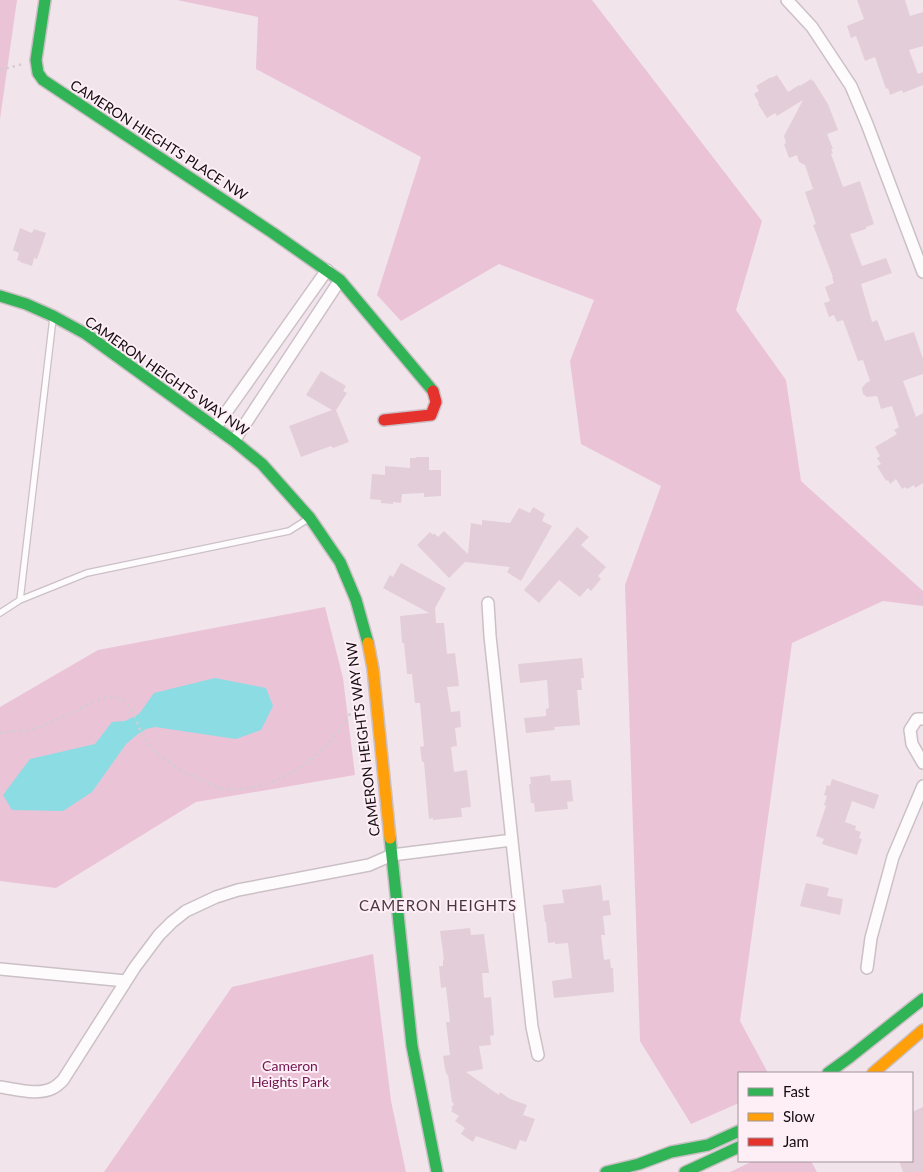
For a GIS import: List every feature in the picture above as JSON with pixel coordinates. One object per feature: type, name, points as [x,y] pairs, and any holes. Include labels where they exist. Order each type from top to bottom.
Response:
[{"type":"street","points":[[36,60],[45,0]]},
{"type":"street","points":[[787,0],[812,27],[851,86],[868,124],[923,272]]},
{"type":"street","name":"CAMERON HIEGHTS PLACE NW","points":[[36,60],[38,73],[43,80],[340,280],[433,391],[436,402],[431,415],[384,420]]},
{"type":"street","points":[[215,428],[327,270]]},
{"type":"street","points":[[234,441],[340,280]]},
{"type":"street","name":"CAMERON HEIGHTS WAY NW","points":[[0,296],[26,304],[86,334],[234,441],[262,464],[310,518],[340,562],[356,600],[367,638],[374,679],[412,1046],[437,1172]]},
{"type":"street","points":[[488,603],[532,1027],[538,1055]]},
{"type":"street","points":[[923,719],[917,719],[910,730],[912,744],[923,763]]},
{"type":"street","points":[[867,968],[871,938],[893,857],[923,786]]},
{"type":"street","points":[[0,1087],[37,1092],[47,1091],[63,1080],[135,967],[159,935],[186,911],[200,904],[238,890],[369,865],[392,855],[512,840]]},
{"type":"street","points":[[0,969],[126,981]]},
{"type":"street","points":[[829,1072],[923,999]]},
{"type":"street","points":[[874,1072],[923,1030]]},
{"type":"street","points":[[613,1171],[640,1168],[671,1152],[708,1145],[738,1131]]},
{"type":"street","points":[[684,1172],[738,1147]]},
{"type":"lane","points":[[20,600],[53,316]]},
{"type":"lane","points":[[0,613],[20,600],[87,573],[289,531],[310,518]]},
{"type":"path","points":[[0,70],[36,60]]},
{"type":"path","points":[[918,596],[923,605]]},
{"type":"path","points":[[0,732],[30,730],[43,726],[91,703],[108,697],[115,698],[128,704],[147,742],[168,762],[183,772],[220,788],[234,789],[256,787],[288,775],[302,766],[325,747],[355,706]]},
{"type":"green space","points":[[0,0],[17,0],[0,119]]},
{"type":"green space","points":[[177,0],[592,0],[762,221],[736,310],[786,380],[801,481],[923,591],[923,606],[883,601],[792,643],[740,1021],[767,1072],[738,1072],[738,1103],[691,1124],[640,1041],[625,585],[661,486],[581,444],[570,361],[594,300],[499,264],[401,321],[377,295],[421,157],[256,69],[258,17]]},
{"type":"green space","points":[[325,607],[343,678],[355,775],[196,802],[56,888],[0,881],[0,707],[98,650]]},
{"type":"green space","name":"Cameron Heights Park","points":[[373,954],[391,1101],[406,1172],[104,1172],[232,987]]},
{"type":"green space","points":[[751,1162],[812,1162],[817,1172],[730,1172]]},
{"type":"water","points":[[215,678],[266,688],[273,706],[261,730],[236,739],[155,727],[146,729],[126,744],[92,792],[63,811],[12,810],[3,795],[30,759],[95,744],[112,722],[125,721],[139,714],[154,693]]},
{"type":"building","points":[[857,0],[905,0],[910,16],[923,12],[923,46],[909,50],[918,74],[923,72],[923,85],[903,93],[902,90],[890,95],[888,88],[886,89],[875,57],[865,61],[856,36],[851,38],[847,26],[864,19]]},
{"type":"building","points":[[777,75],[788,92],[811,79],[813,80],[828,104],[838,130],[827,134],[833,149],[831,149],[833,153],[831,154],[843,187],[860,181],[874,224],[866,227],[866,229],[850,234],[862,266],[886,258],[892,273],[861,284],[872,322],[877,320],[885,341],[914,332],[923,359],[923,374],[903,381],[916,417],[923,413],[923,483],[915,488],[914,485],[907,489],[905,487],[902,489],[896,479],[890,484],[877,466],[881,464],[877,458],[880,456],[875,447],[897,434],[894,430],[899,427],[892,406],[881,409],[877,396],[867,397],[863,394],[862,388],[870,381],[863,360],[858,361],[843,320],[837,322],[834,315],[829,317],[824,303],[830,301],[825,287],[834,283],[813,225],[816,224],[805,192],[813,189],[805,165],[799,162],[797,155],[789,158],[784,144],[786,143],[784,136],[803,100],[777,116],[775,113],[767,118],[754,94],[759,91],[756,86]]},
{"type":"building","points":[[20,228],[32,233],[34,229],[46,233],[37,259],[34,258],[32,266],[17,260],[19,253],[13,250]]},
{"type":"building","points":[[321,371],[346,386],[343,391],[347,393],[336,410],[349,442],[333,448],[331,446],[301,457],[289,426],[332,410],[306,395]]},
{"type":"building","points":[[429,457],[429,470],[441,470],[441,496],[424,497],[424,493],[402,494],[401,503],[393,502],[393,504],[381,503],[381,500],[370,499],[372,474],[385,475],[385,466],[410,468],[410,458]]},
{"type":"building","points":[[533,507],[545,514],[542,521],[552,526],[521,581],[507,572],[510,567],[465,562],[449,578],[417,545],[430,532],[438,537],[444,531],[468,554],[471,523],[482,525],[482,520],[510,523],[519,508],[530,513]]},
{"type":"building","points":[[577,527],[589,537],[581,545],[606,567],[598,576],[601,579],[591,591],[588,588],[580,597],[559,580],[539,603],[524,590]]},
{"type":"building","points":[[401,563],[446,588],[435,608],[436,623],[444,623],[447,654],[455,653],[459,686],[447,687],[451,712],[460,711],[461,727],[455,728],[457,746],[451,747],[454,772],[467,770],[471,807],[461,808],[462,817],[429,819],[424,762],[422,762],[420,747],[424,746],[420,703],[415,703],[412,674],[407,674],[400,616],[429,613],[383,588],[390,575],[393,577]]},
{"type":"building","points":[[582,658],[584,678],[581,678],[582,690],[577,690],[580,725],[554,727],[555,730],[526,733],[524,718],[546,716],[546,709],[549,708],[547,680],[520,683],[518,664]]},
{"type":"building","points":[[550,775],[551,781],[571,780],[573,801],[567,802],[568,809],[535,812],[534,803],[531,803],[530,777]]},
{"type":"building","points":[[832,779],[879,795],[874,809],[852,801],[845,822],[856,826],[855,830],[861,832],[859,838],[862,839],[857,855],[822,844],[824,839],[816,836],[826,806],[824,805],[827,796],[824,795],[827,785],[830,786]]},
{"type":"building","points":[[806,883],[829,888],[827,896],[843,899],[840,915],[800,906]]},
{"type":"building","points":[[601,885],[603,901],[609,900],[611,915],[603,916],[605,935],[601,935],[604,960],[610,959],[611,968],[613,968],[614,992],[554,998],[552,981],[572,978],[568,943],[548,943],[543,905],[564,903],[562,890]]},
{"type":"building","points":[[470,928],[471,935],[484,934],[489,973],[482,973],[484,998],[491,997],[494,1035],[490,1036],[491,1045],[479,1046],[483,1069],[466,1072],[499,1095],[500,1092],[510,1099],[527,1105],[523,1115],[535,1119],[526,1142],[520,1140],[516,1150],[476,1136],[473,1142],[461,1134],[465,1128],[455,1121],[459,1116],[451,1111],[454,1104],[452,1102],[443,1056],[450,1055],[446,1022],[450,1022],[446,987],[441,988],[439,966],[443,966],[444,959],[440,931]]},
{"type":"building","points":[[923,1107],[923,1172],[903,1172],[899,1162],[913,1162],[913,1112]]},
{"type":"traffic: fast","points":[[45,0],[36,60],[38,73],[43,80],[273,233],[340,280],[433,391]]},
{"type":"traffic: fast","points":[[0,296],[26,304],[86,334],[234,441],[262,464],[310,518],[340,562],[356,600],[368,643]]},
{"type":"traffic: fast","points":[[390,838],[412,1046],[437,1172]]},
{"type":"traffic: fast","points":[[829,1072],[923,999]]},
{"type":"traffic: fast","points":[[606,1172],[639,1164],[671,1152],[708,1145],[738,1131]]},
{"type":"traffic: fast","points":[[685,1172],[738,1147]]},
{"type":"traffic: slow","points":[[368,643],[373,669],[390,838]]},
{"type":"traffic: slow","points":[[874,1072],[923,1030]]},
{"type":"traffic: jam","points":[[384,420],[431,415],[436,402],[433,391]]},
{"type":"district","name":"CAMERON HEIGHTS","points":[[438,906]]}]
